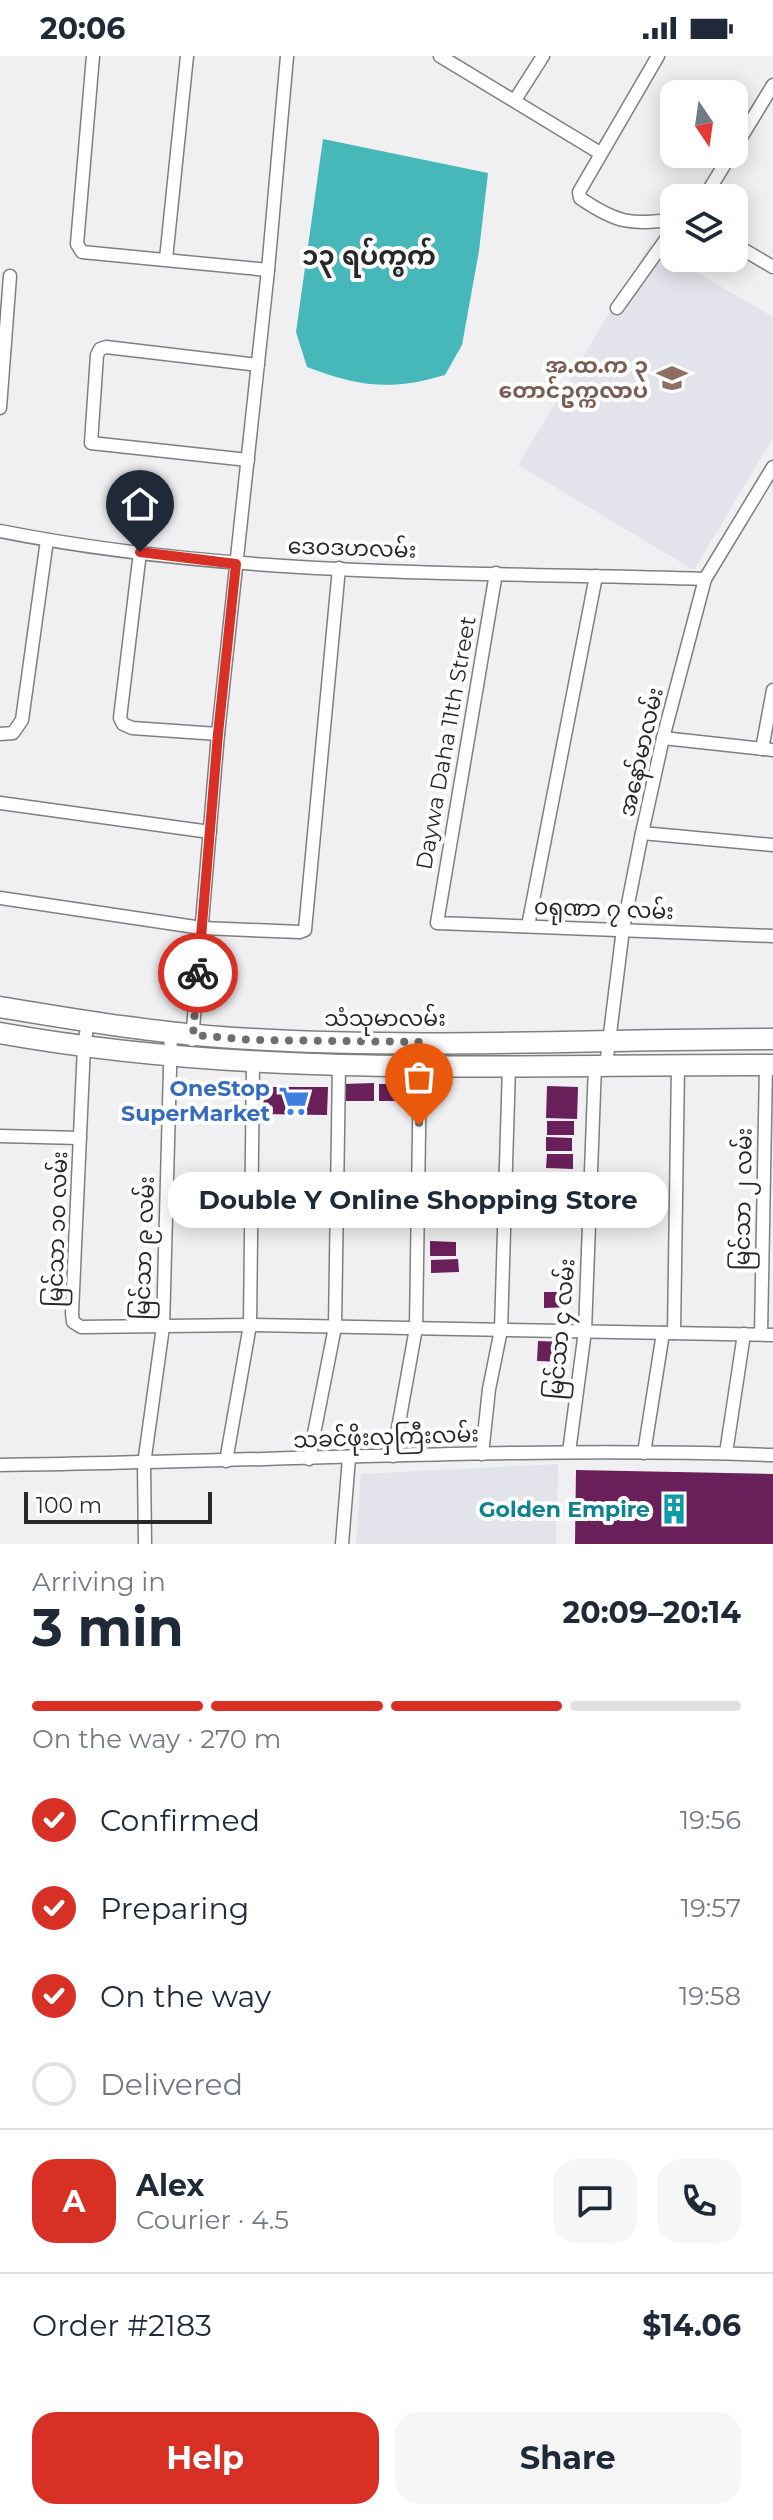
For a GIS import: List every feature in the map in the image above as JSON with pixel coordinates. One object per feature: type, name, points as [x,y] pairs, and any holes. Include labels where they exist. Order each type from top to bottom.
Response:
[{"type":"main road","name":"သံသုမာလမ်း","points":[[0,1007],[88,1022],[253,1040],[765,1039]]},
{"type":"main road","points":[[0,1033],[170,1056],[253,1062],[420,1066],[765,1065],[765,1039]]},
{"type":"street","points":[[93,56],[77,244],[82,252],[268,270]]},
{"type":"street","points":[[166,259],[187,56]]},
{"type":"street","points":[[191,1057],[218,734],[268,270],[287,56]]},
{"type":"street","points":[[515,100],[543,56]]},
{"type":"street","points":[[658,56],[579,192],[580,198],[614,219],[634,223],[660,221]]},
{"type":"street","points":[[440,57],[600,153]]},
{"type":"street","points":[[748,126],[773,85]]},
{"type":"street","points":[[617,308],[660,248]]},
{"type":"street","points":[[748,252],[773,267]]},
{"type":"street","points":[[0,408],[10,276]]},
{"type":"street","points":[[248,460],[91,443],[97,355],[100,349],[106,347],[258,365]]},
{"type":"street","name":"အနော်မာလမ်း","points":[[600,1065],[609,1039],[623,929],[642,833],[663,738],[705,579],[773,467]]},
{"type":"street","name":"ဒေဝဒဟလမ်း","points":[[0,531],[47,540],[236,564],[705,579]]},
{"type":"street","points":[[0,734],[13,733],[22,720],[47,540]]},
{"type":"street","points":[[140,552],[120,718],[123,724],[132,728],[218,734]]},
{"type":"street","points":[[0,898],[202,928],[305,930],[339,568]]},
{"type":"street","name":"Daywa Daha 11th Street","points":[[436,920],[496,573]]},
{"type":"street","points":[[528,926],[596,576]]},
{"type":"street","points":[[663,738],[767,750],[773,690]]},
{"type":"street","points":[[0,803],[210,832]]},
{"type":"street","points":[[642,833],[773,845]]},
{"type":"street","name":"၀ရုဏာ ၇ လမ်း","points":[[436,920],[440,925],[773,936]]},
{"type":"street","name":"မြင်သာ ၁၀ လမ်း","points":[[88,1022],[84,1046],[73,1322],[81,1327],[163,1327]]},
{"type":"street","name":"မြင်သာ ၉ လမ်း","points":[[145,1544],[144,1464],[163,1327],[171,1032]]},
{"type":"street","points":[[393,1456],[416,1328],[420,1066],[424,1042]]},
{"type":"street","points":[[226,1461],[250,1325],[253,1062]]},
{"type":"street","points":[[309,1459],[335,1327],[339,1065]]},
{"type":"street","name":"မြင်သာ ၄ လမ်း","points":[[569,1452],[585,1331],[600,1065]]},
{"type":"street","name":"မြင်သာ ၂ လမ်း","points":[[765,1065],[767,1335]]},
{"type":"street","points":[[482,1454],[489,1389],[501,1330],[509,1066]]},
{"type":"street","points":[[644,1453],[669,1333],[678,1066]]},
{"type":"street","name":"မြင်သာ ၁၀ လမ်း","points":[[0,1136],[80,1138]]},
{"type":"street","points":[[163,1327],[250,1325],[767,1335]]},
{"type":"street","points":[[726,1453],[744,1334]]},
{"type":"street","name":"သခင်ဖိုးလှကြီးလမ်း","points":[[0,1465],[569,1452],[773,1455]]},
{"type":"street","points":[[342,1544],[349,1458]]},
{"type":"shaded area","name":"အ.ထ.က ၃ တောင်ဥက္ကလာပ","points":[[650,245],[660,251],[660,272],[696,272],[773,317],[773,438],[694,570],[518,465]]},
{"type":"shaded area","points":[[558,1464],[556,1544],[356,1544],[361,1474]]},
{"type":"water","points":[[323,139],[488,173],[479,251],[462,345],[445,375],[392,385],[360,383],[307,367],[296,332]]},
{"type":"building","points":[[374,1083],[374,1101],[343,1101],[343,1084]]},
{"type":"building","points":[[379,1084],[413,1084],[413,1101],[379,1101]]},
{"type":"building","points":[[547,1086],[578,1087],[577,1119],[546,1118]]},
{"type":"building","name":"OneStop SuperMarket","points":[[261,1087],[328,1087],[327,1115],[261,1114]]},
{"type":"building","points":[[547,1121],[574,1121],[574,1135],[547,1135]]},
{"type":"building","points":[[546,1137],[572,1138],[572,1151],[546,1151]]},
{"type":"building","points":[[547,1154],[573,1154],[573,1169],[546,1168]]},
{"type":"building","points":[[457,1206],[457,1221],[429,1222],[429,1207]]},
{"type":"building","points":[[489,1208],[489,1221],[463,1223],[463,1209]]},
{"type":"building","points":[[430,1241],[456,1242],[456,1256],[430,1256]]},
{"type":"building","points":[[458,1259],[459,1272],[431,1273],[431,1260]]},
{"type":"building","points":[[544,1292],[571,1292],[572,1307],[544,1308]]},
{"type":"building","points":[[538,1341],[566,1342],[565,1362],[537,1361]]},
{"type":"building","name":"Golden Empire","points":[[576,1470],[773,1474],[773,1544],[575,1544]]},
{"type":"way so far","points":[[198,973],[193,1035],[253,1040],[424,1042],[420,1066],[419,1125]]},
{"type":"place","name":"အ.ထ.က ၃ တောင်ဥက္ကလာပ","points":[[672,378]]},
{"type":"place","name":"OneStop SuperMarket","points":[[294,1101]]},
{"type":"place","name":"Double Y Online Shopping Store","points":[[419,1125]]},
{"type":"place","name":"Golden Empire","points":[[674,1509]]},
{"type":"district","name":"၁၃ ရပ်ကွက်","points":[[369,256]]},
{"type":"route","points":[[140,552],[236,564],[198,973]]}]
